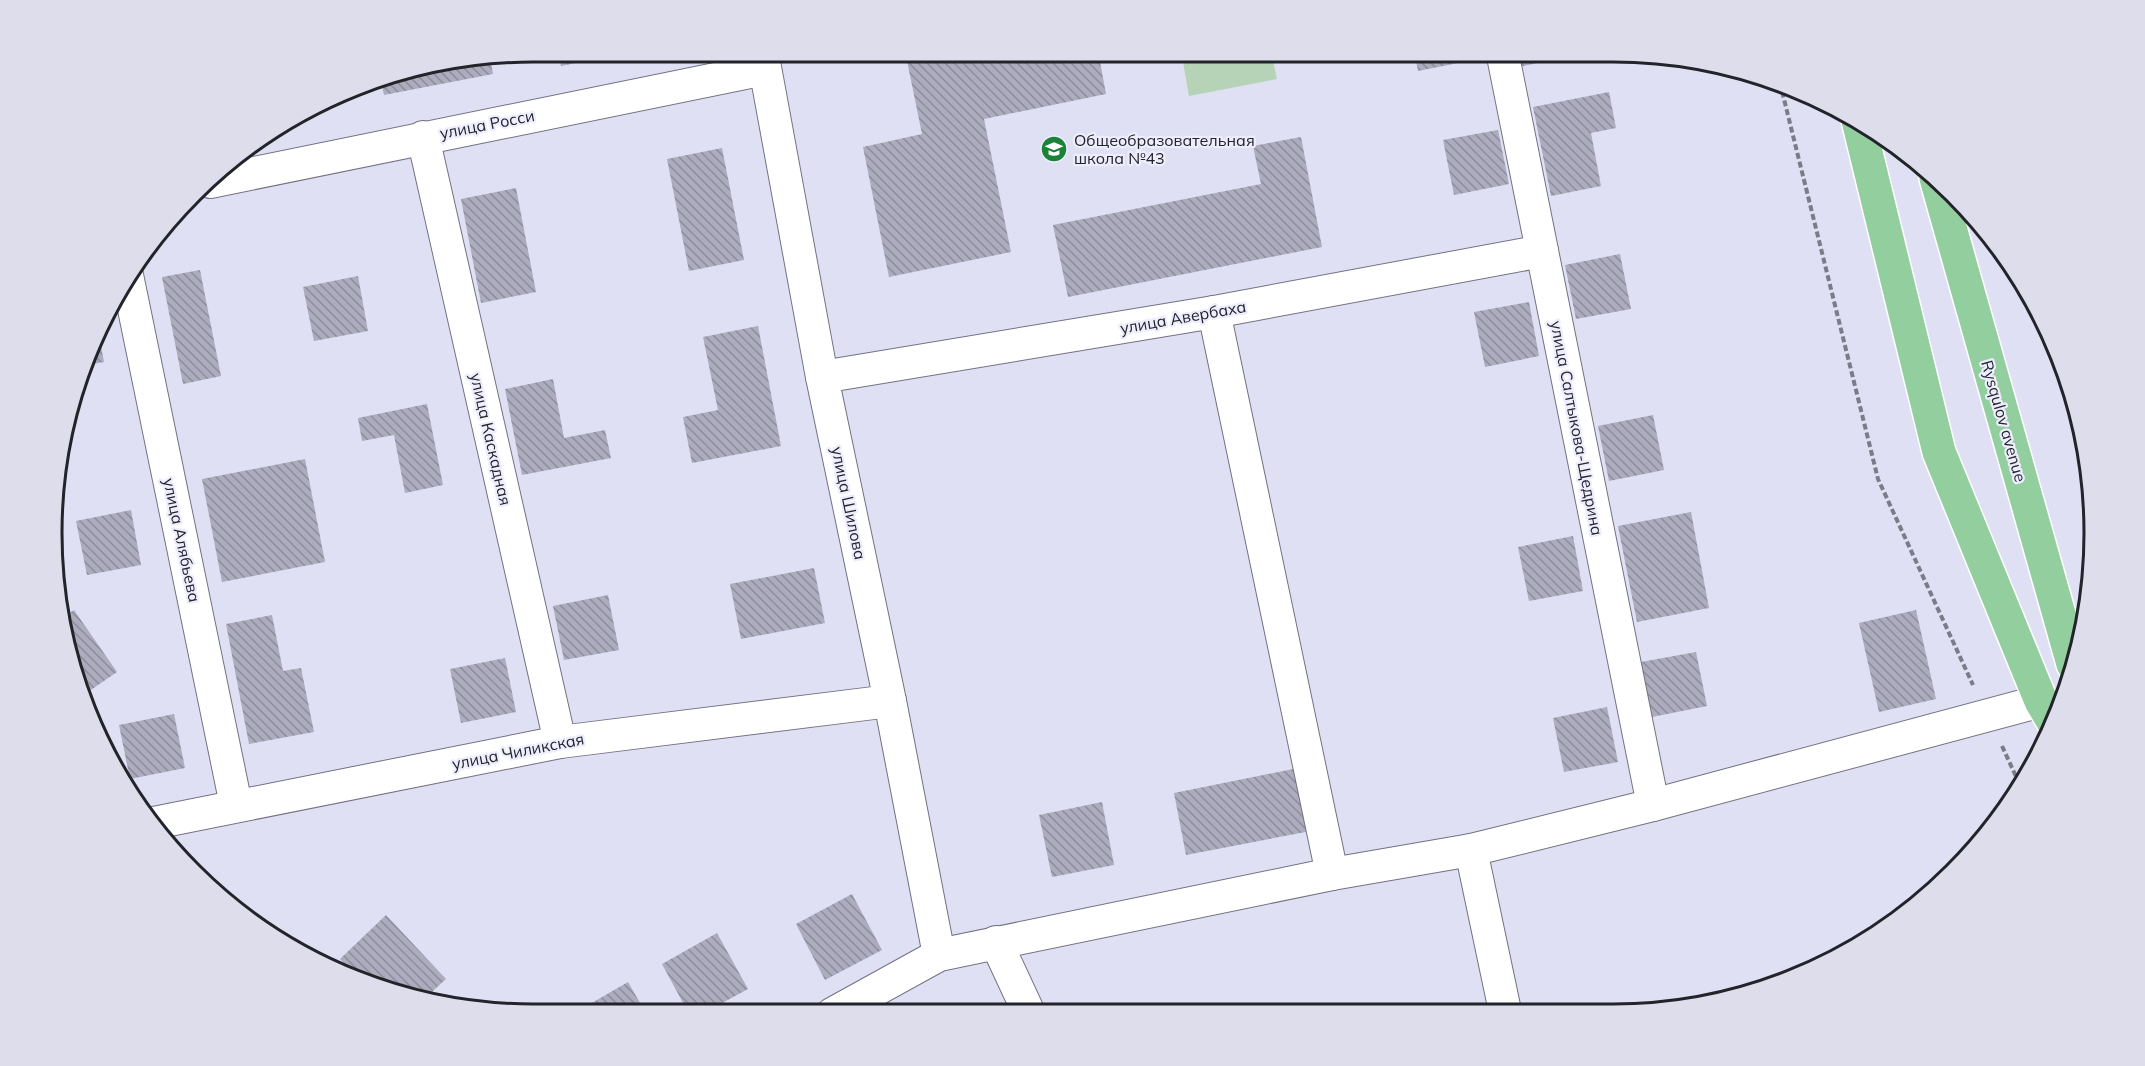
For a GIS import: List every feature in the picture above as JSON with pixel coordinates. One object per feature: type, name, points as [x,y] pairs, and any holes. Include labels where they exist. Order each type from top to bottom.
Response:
[{"type":"main road","points":[[1861,133],[1939,452],[2047,712]]},
{"type":"main road","name":"Rysqulov avenue","points":[[1940,195],[2069,648]]},
{"type":"street","name":"улица Росси","points":[[221,180],[423,137],[754,62]]},
{"type":"street","name":"улица Шилова","points":[[763,62],[822,377],[890,701],[939,955]]},
{"type":"street","name":"улица Салтыкова-Щедрина","points":[[1504,62],[1653,805]]},
{"type":"street","name":"улица Каскадная","points":[[423,137],[560,742]]},
{"type":"street","name":"улица Авербаха","points":[[822,377],[1214,312],[1542,251]]},
{"type":"street","name":"улица Алябьева","points":[[130,289],[236,805]]},
{"type":"street","points":[[1214,312],[1332,874]]},
{"type":"street","name":"улица Чиликская","points":[[160,822],[560,742],[890,701]]},
{"type":"street","points":[[849,1004],[939,955],[1332,874],[1471,850],[1653,805],[1987,716],[2047,712]]},
{"type":"street","points":[[1471,850],[1504,1004]]},
{"type":"street","points":[[996,942],[1025,1004]]},
{"type":"path","points":[[1783,94],[1878,479],[2016,776]]},
{"type":"green space","points":[[1183,62],[1273,62],[1277,79],[1189,96]]},
{"type":"building","points":[[560,62],[581,62],[561,66]]},
{"type":"building","points":[[907,62],[1100,62],[1106,94],[984,119],[1011,252],[889,277],[863,147],[922,134]]},
{"type":"building","points":[[1416,62],[1463,62],[1418,71]]},
{"type":"building","points":[[1517,62],[1543,62],[1518,67]]},
{"type":"building","points":[[491,64],[493,74],[384,95],[382,87],[411,78]]},
{"type":"building","points":[[1609,92],[1616,128],[1591,133],[1601,186],[1551,196],[1533,107]]},
{"type":"building","points":[[1498,130],[1509,184],[1454,195],[1443,140]]},
{"type":"building","points":[[1301,137],[1322,247],[1068,297],[1053,225],[1261,184],[1253,146]]},
{"type":"building","points":[[722,148],[744,260],[689,271],[667,159]]},
{"type":"building","points":[[516,188],[536,292],[481,303],[461,199]]},
{"type":"building","points":[[1620,254],[1631,309],[1576,319],[1565,265]]},
{"type":"building","points":[[200,270],[221,376],[183,384],[162,277]]},
{"type":"building","points":[[358,276],[368,331],[314,341],[303,287]]},
{"type":"building","points":[[1529,302],[1539,356],[1485,367],[1474,312]]},
{"type":"building","points":[[758,326],[781,446],[692,463],[683,417],[718,410],[703,337]]},
{"type":"building","points":[[101,345],[104,362],[93,364]]},
{"type":"building","points":[[553,379],[564,438],[605,430],[611,458],[522,475],[505,389]]},
{"type":"building","points":[[427,404],[443,485],[405,493],[394,435],[362,441],[358,418]]},
{"type":"building","points":[[1653,415],[1664,470],[1609,481],[1598,426]]},
{"type":"building","points":[[305,459],[325,562],[222,582],[202,479]]},
{"type":"building","points":[[131,510],[141,565],[87,575],[76,521]]},
{"type":"building","points":[[1691,512],[1709,608],[1637,622],[1618,526]]},
{"type":"building","points":[[1573,536],[1583,591],[1529,601],[1518,547]]},
{"type":"building","points":[[814,568],[825,623],[741,639],[730,584]]},
{"type":"building","points":[[608,595],[619,650],[564,660],[553,606]]},
{"type":"building","points":[[74,610],[117,672],[89,691],[78,655],[69,613]]},
{"type":"building","points":[[1916,610],[1936,699],[1879,712],[1859,623]]},
{"type":"building","points":[[272,615],[283,671],[301,668],[314,732],[249,744],[226,624]]},
{"type":"building","points":[[1696,652],[1707,706],[1652,717],[1641,662]]},
{"type":"building","points":[[505,658],[516,712],[461,723],[450,669]]},
{"type":"building","points":[[1607,707],[1618,762],[1564,772],[1553,718]]},
{"type":"building","points":[[174,714],[185,768],[131,779],[119,725]]},
{"type":"building","points":[[1303,767],[1316,830],[1186,855],[1174,793]]},
{"type":"building","points":[[1102,802],[1114,865],[1052,877],[1039,815]]},
{"type":"building","points":[[852,894],[882,950],[825,980],[796,924]]},
{"type":"building","points":[[386,915],[446,979],[431,993],[353,969],[340,959]]},
{"type":"building","points":[[717,933],[748,989],[720,1004],[684,1004],[662,964]]},
{"type":"building","points":[[628,982],[641,1004],[590,1004]]},
{"type":"place","name":"Общеобразовательная школа №43","points":[[1054,149]]}]
